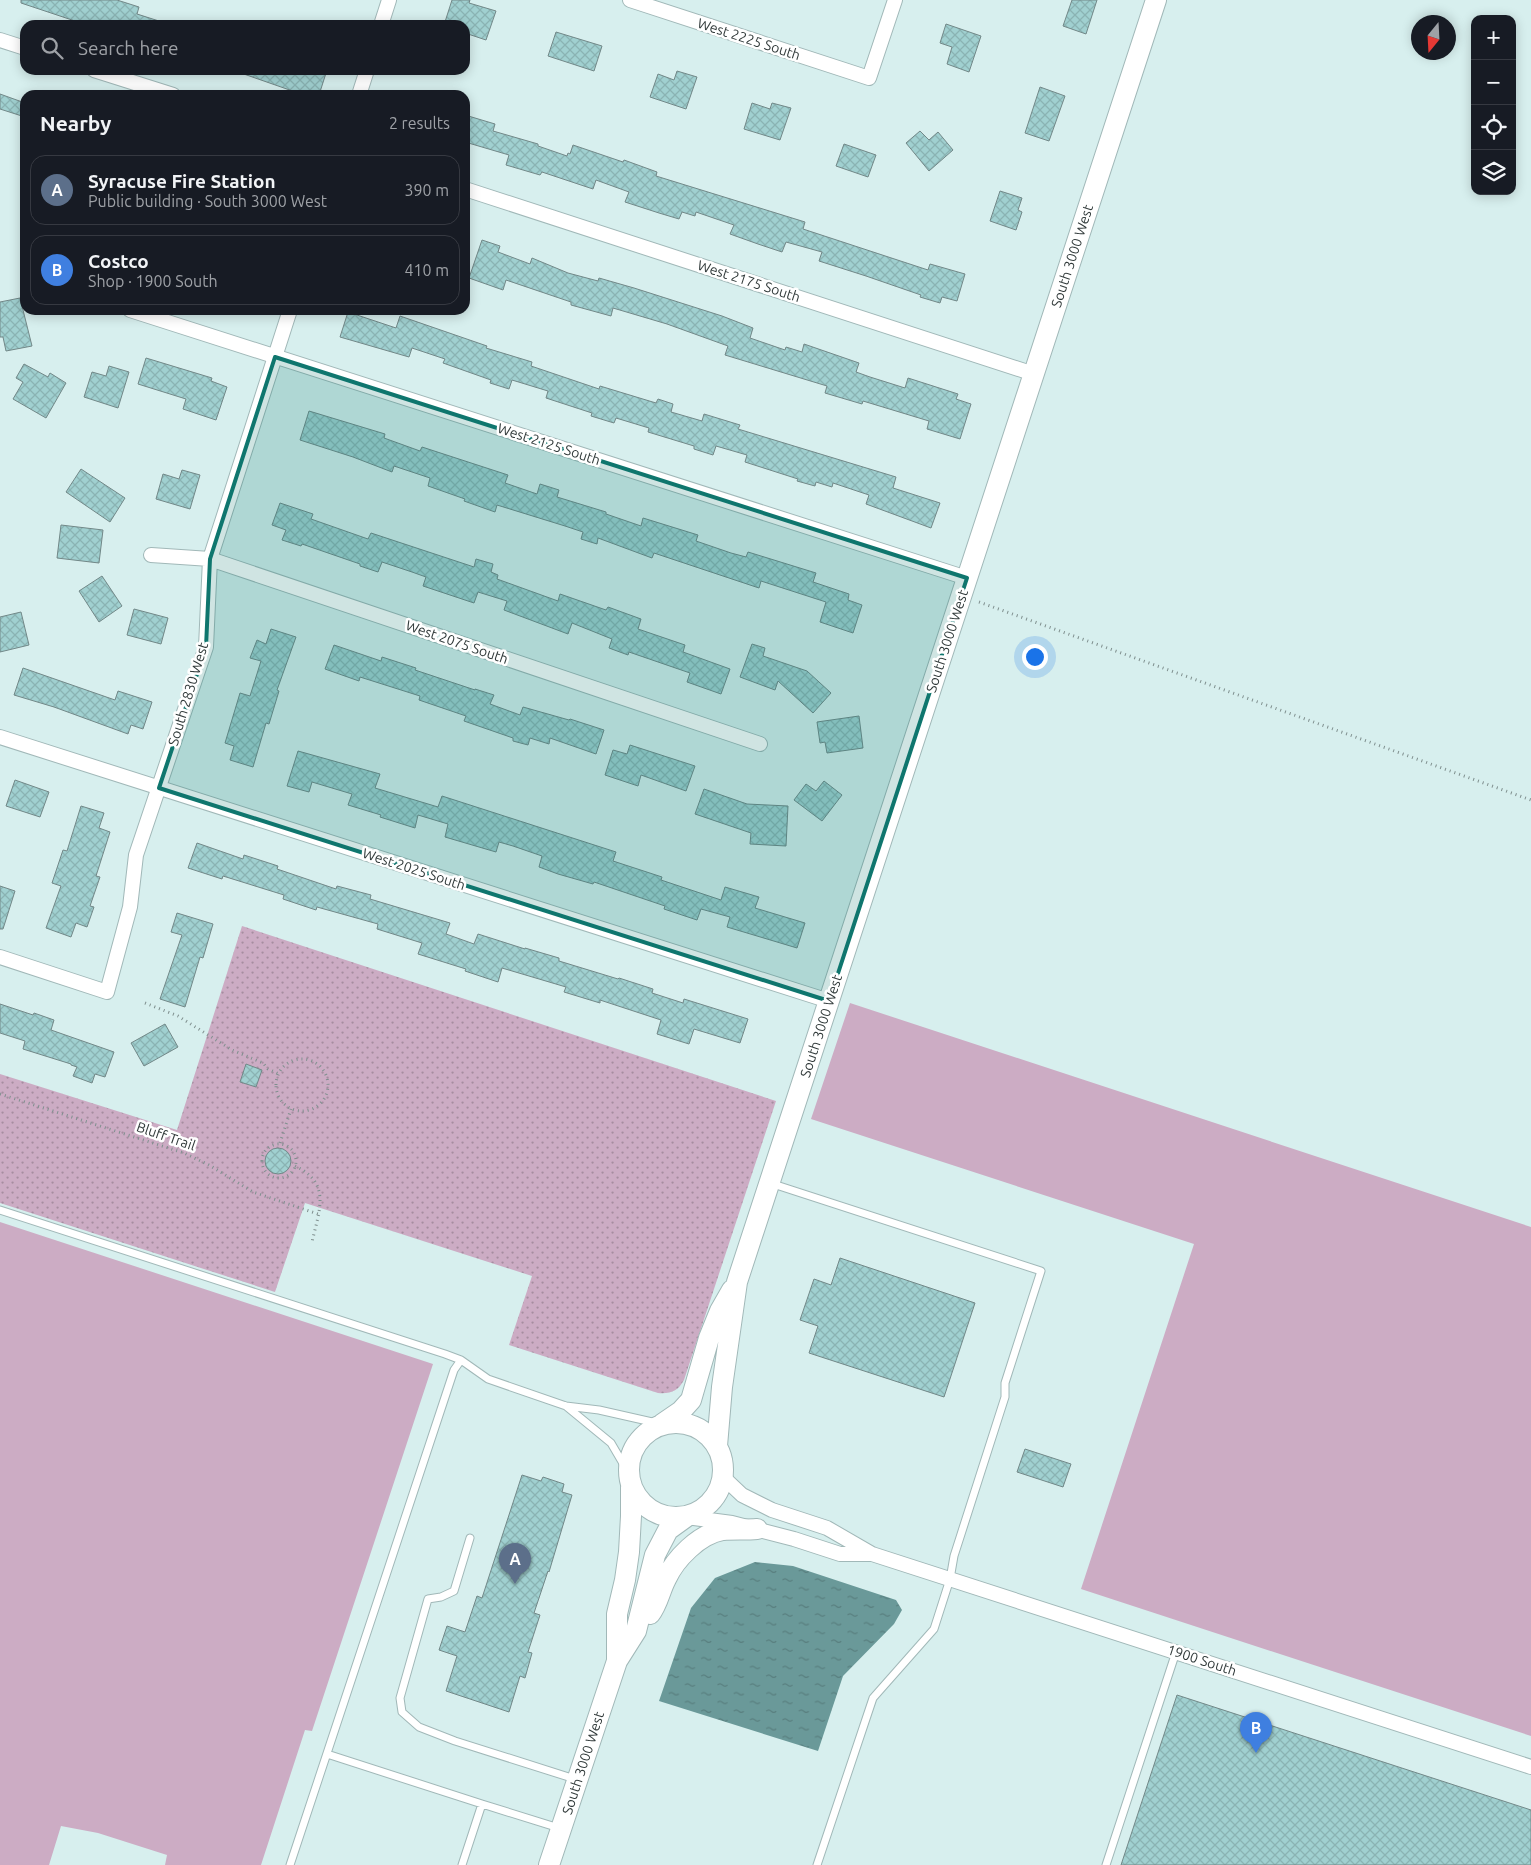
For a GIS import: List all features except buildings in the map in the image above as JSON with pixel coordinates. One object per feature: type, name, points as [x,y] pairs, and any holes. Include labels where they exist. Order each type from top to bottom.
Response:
[{"type":"street","points":[[383,20],[389,0]]},
{"type":"street","name":"West 2225 South","points":[[637,1],[869,78],[895,0]]},
{"type":"street","name":"South 3000 West","points":[[717,1446],[722,1387],[737,1282],[1156,0]]},
{"type":"street","points":[[0,40],[20,46]]},
{"type":"street","points":[[110,75],[157,90]]},
{"type":"street","points":[[361,90],[365,75]]},
{"type":"street","name":"West 2175 South","points":[[470,191],[1034,374]]},
{"type":"street","name":"West 2125 South","points":[[146,315],[275,356],[964,587]]},
{"type":"street","name":"South 2830 West","points":[[0,957],[106,992],[130,907],[136,855],[206,647],[210,559],[288,315]]},
{"type":"street","name":"West 2075 South","points":[[151,555],[210,559],[760,744]]},
{"type":"street","name":"West 2025 South","points":[[0,737],[829,1001]]},
{"type":"street","name":"South 3000 West","points":[[662,1424],[681,1411],[691,1400],[709,1338],[720,1311],[737,1282]]},
{"type":"street","points":[[686,1517],[700,1512],[711,1503],[719,1490],[723,1477],[723,1461],[717,1446],[707,1434],[693,1426],[678,1423],[662,1424],[648,1431],[637,1442],[630,1456],[630,1480],[638,1499],[647,1508],[660,1515],[673,1518],[686,1517],[732,1523],[794,1539],[840,1554],[872,1554]]},
{"type":"street","points":[[723,1477],[742,1494],[772,1510],[828,1528],[872,1554]]},
{"type":"street","name":"South 3000 West","points":[[617,1661],[617,1614],[625,1580],[632,1516],[630,1480]]},
{"type":"street","name":"South 3000 West","points":[[549,1865],[617,1661],[636,1631],[655,1555],[668,1530],[686,1517]]},
{"type":"street","points":[[636,1631],[654,1609],[666,1578],[681,1555],[698,1542],[721,1530],[757,1529]]},
{"type":"street","name":"1900 South","points":[[872,1554],[1531,1767]]},
{"type":"lane","points":[[770,1183],[1041,1271],[1005,1383],[1005,1397],[954,1556],[950,1579],[934,1629],[873,1698],[818,1865]]},
{"type":"lane","points":[[0,1210],[461,1360],[488,1379],[566,1406],[599,1410],[662,1424]]},
{"type":"lane","points":[[290,1865],[454,1370],[461,1360]]},
{"type":"lane","points":[[566,1406],[611,1443],[630,1480]]},
{"type":"lane","points":[[470,1538],[454,1591],[442,1597],[428,1599],[400,1698],[402,1712],[419,1727],[454,1741],[578,1780]]},
{"type":"lane","points":[[1106,1865],[1176,1652]]},
{"type":"lane","points":[[327,1754],[561,1829]]},
{"type":"lane","points":[[462,1865],[482,1804]]},
{"type":"path","points":[[964,587],[1531,800]]},
{"type":"path","points":[[145,1003],[178,1016],[232,1050],[263,1064],[268,1069],[279,1074]]},
{"type":"path","points":[[304,1060],[317,1065],[326,1076],[328,1084],[320,1104],[304,1111],[291,1109],[278,1094],[276,1083],[279,1074],[290,1062],[304,1060]]},
{"type":"path","name":"Bluff Trail","points":[[0,1094],[184,1153],[208,1164],[253,1192],[318,1214]]},
{"type":"path","points":[[280,1143],[291,1109]]},
{"type":"path","points":[[280,1143],[290,1148],[296,1158],[295,1166],[290,1174],[280,1178],[269,1175],[264,1171],[262,1154],[269,1146],[280,1143]]},
{"type":"path","points":[[295,1166],[312,1177],[321,1195],[312,1242]]},
{"type":"highlighted area","points":[[275,357],[967,578],[829,1001],[159,788],[206,647],[210,559]]},
{"type":"shaded area","points":[[242,926],[776,1101],[684,1380],[677,1389],[667,1393],[658,1393],[509,1345],[532,1276],[305,1203],[275,1292],[0,1203],[0,1074],[177,1130]]},
{"type":"shaded area","points":[[850,1003],[1531,1227],[1531,1736],[1081,1589],[1194,1244],[811,1119]]},
{"type":"shaded area","points":[[0,1222],[433,1364],[312,1731],[305,1730],[261,1865],[165,1865],[167,1855],[98,1833],[61,1826],[49,1865],[0,1865]]},
{"type":"water","points":[[755,1562],[793,1566],[896,1600],[902,1610],[894,1624],[843,1676],[818,1751],[659,1701],[691,1608],[715,1578]]},
{"type":"place","name":"Syracuse Fire Station","points":[[515,1584]]},
{"type":"place","name":"Costco","points":[[1256,1753]]}]
